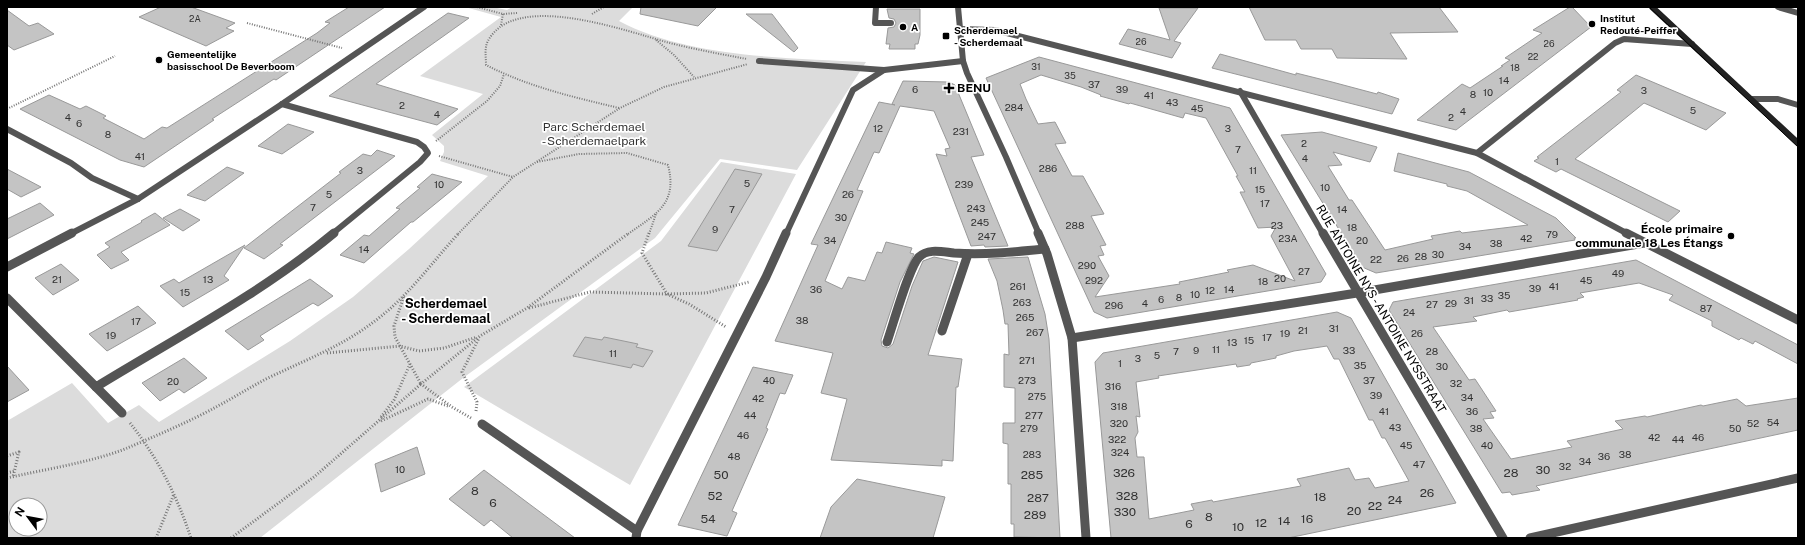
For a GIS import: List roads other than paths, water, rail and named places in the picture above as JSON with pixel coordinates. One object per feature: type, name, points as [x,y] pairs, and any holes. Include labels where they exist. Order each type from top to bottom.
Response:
[{"type":"street","points":[[7,267],[138,198],[282,104],[424,7]]},
{"type":"street","points":[[876,7],[875,23],[891,23]]},
{"type":"street","points":[[958,7],[963,61],[1045,249],[1072,338],[1086,538]]},
{"type":"street","points":[[1652,7],[1798,143]]},
{"type":"street","points":[[1778,7],[1798,13]]},
{"type":"street","points":[[960,29],[995,30],[1240,91],[1477,153],[1644,243],[1798,320]]},
{"type":"street","points":[[1477,153],[1615,43],[1624,39],[1692,44]]},
{"type":"street","points":[[759,61],[884,70],[963,61]]},
{"type":"street","points":[[479,422],[636,534],[766,277],[853,90],[884,70]]},
{"type":"street","name":"RUE ANTOINE NYS - ANTOINE NYSSTRAAT","points":[[1240,91],[1357,293],[1503,538]]},
{"type":"street","points":[[1751,99],[1778,99],[1798,105]]},
{"type":"street","points":[[96,387],[262,286],[310,253],[420,162],[426,150],[417,142],[282,104]]},
{"type":"street","points":[[7,129],[71,163],[92,178],[138,198]]},
{"type":"street","points":[[1072,338],[1357,293],[1644,243]]},
{"type":"street","points":[[887,342],[912,270],[918,258],[924,253],[932,251],[968,254],[998,254],[1045,249]]},
{"type":"street","points":[[942,331],[968,254]]},
{"type":"street","points":[[7,298],[122,413]]},
{"type":"street","points":[[1530,538],[1798,478]]},
{"type":"tram line","points":[[1649,7],[1798,147]]},
{"type":"place","name":"Institut Redouté-Peiffer","points":[[1592,24]]},
{"type":"place","name":"A","points":[[903,27]]},
{"type":"place","name":"Scherdemael - Scherdemaal","points":[[946,36]]},
{"type":"place","name":"Gemeentelijke basisschool De Beverboom","points":[[159,60]]},
{"type":"place","name":"BENU","points":[[949,88]]},
{"type":"place","name":"École primaire communale 18 Les Étangs","points":[[1731,236]]},
{"type":"district","name":"Scherdemael - Scherdemaal","points":[[446,310]]},
{"type":"park label","name":"Parc Scherdemael - Scherdemaelpark","points":[[594,134]]}]
